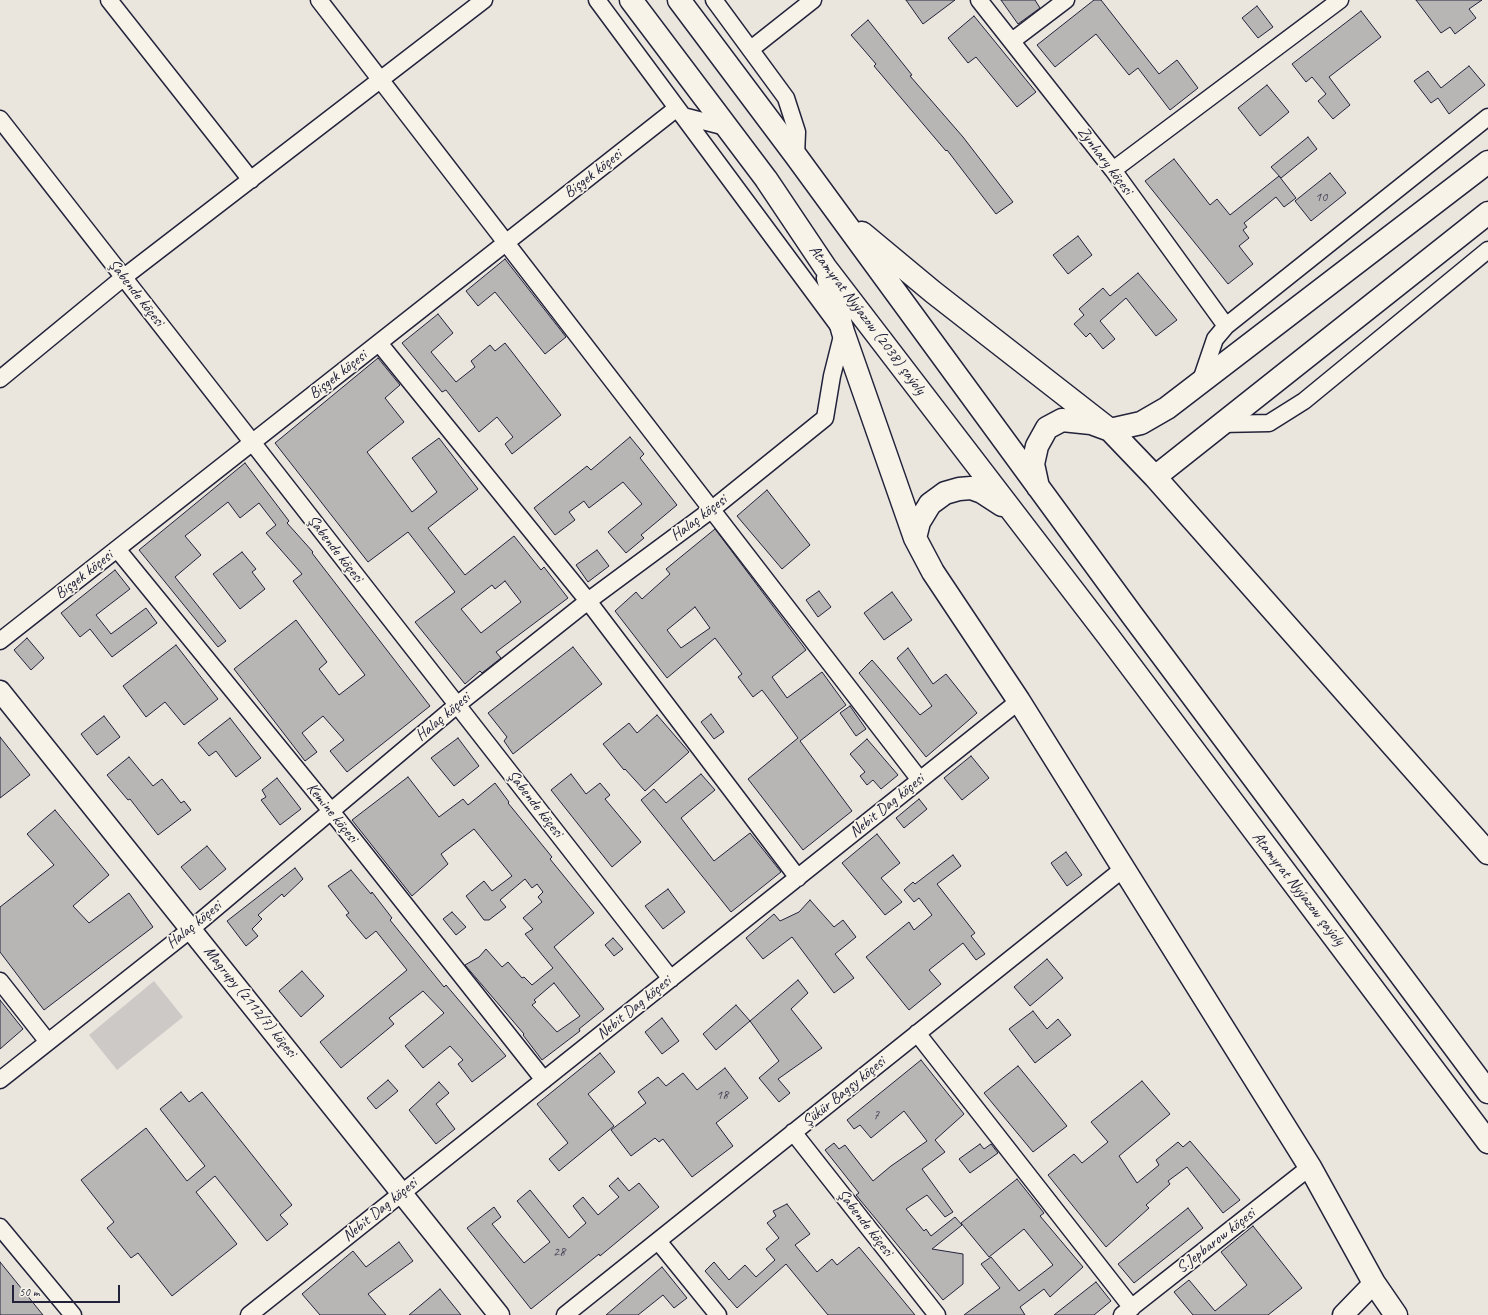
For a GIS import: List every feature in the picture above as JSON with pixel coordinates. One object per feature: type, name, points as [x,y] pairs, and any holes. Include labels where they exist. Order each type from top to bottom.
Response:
[{"type":"main road","name":"Atamyrat Nyýazow (2038) şaýoly","points":[[630,0],[766,179],[825,267],[1108,636]]},
{"type":"main road","points":[[679,0],[796,156],[1039,489]]},
{"type":"main road","points":[[1039,489],[1034,464],[1036,446],[1047,428],[1062,420],[1091,423],[1110,430],[1141,423],[1167,408],[1488,162]]},
{"type":"main road","points":[[836,212],[933,292],[1110,430],[1155,477],[1488,853]]},
{"type":"main road","points":[[1155,477],[1488,213]]},
{"type":"main road","points":[[825,267],[843,332],[915,538],[933,572],[1019,701],[1310,1167],[1374,1283],[1396,1315]]},
{"type":"main road","points":[[915,538],[919,522],[930,504],[944,493],[959,489],[971,488],[982,492],[1014,512]]},
{"type":"main road","name":"Atamyrat Nyýazow şaýoly","points":[[1039,489],[1488,1092]]},
{"type":"main road","name":"Atamyrat Nyýazow şaýoly","points":[[1108,636],[1242,816],[1344,947],[1488,1142]]},
{"type":"street","points":[[108,0],[251,180]]},
{"type":"street","points":[[319,0],[507,242],[711,510],[920,780]]},
{"type":"street","points":[[0,379],[124,277],[381,81],[484,0]]},
{"type":"street","points":[[596,0],[843,332]]},
{"type":"street","points":[[714,0],[786,98],[797,132],[796,156]]},
{"type":"street","points":[[751,49],[812,0]]},
{"type":"street","name":"Zynhary köçesi","points":[[979,0],[1113,170],[1226,326]]},
{"type":"street","points":[[1012,42],[1066,0]]},
{"type":"street","points":[[1113,170],[1340,0]]},
{"type":"street","points":[[680,112],[726,127]]},
{"type":"street","name":"Bişgek köçesi","points":[[0,641],[507,242],[680,112]]},
{"type":"street","points":[[1200,383],[1215,339],[1226,326],[1488,116]]},
{"type":"street","name":"Şabende köçesi","points":[[0,119],[671,979]]},
{"type":"street","points":[[1220,424],[1270,423],[1304,401],[1488,250]]},
{"type":"street","name":"Halaç köçesi","points":[[0,1080],[191,929],[457,705],[588,600],[711,510],[825,418],[832,376],[843,332]]},
{"type":"street","points":[[379,343],[588,600],[798,878]]},
{"type":"street","name":"Kemine köçesi","points":[[117,549],[331,811],[544,1080]]},
{"type":"street","name":"Magrupy (2112/7) köçesi","points":[[0,691],[403,1192],[499,1315]]},
{"type":"street","name":"Nebit Dag köçesi","points":[[249,1315],[1019,701]]},
{"type":"street","name":"Şükür Bagşy köçesi","points":[[565,1315],[1123,868]]},
{"type":"street","points":[[0,981],[48,1042]]},
{"type":"street","points":[[917,1033],[1127,1311]]},
{"type":"street","name":"Şabende köçesi","points":[[794,1132],[938,1315]]},
{"type":"street","name":"S.Jepbarow köçesi","points":[[1127,1311],[1310,1167]]},
{"type":"street","points":[[0,1227],[73,1315]]},
{"type":"street","points":[[658,1240],[718,1315]]},
{"type":"street","points":[[1343,1315],[1374,1283]]},
{"type":"shaded area","points":[[154,981],[183,1017],[117,1070],[89,1035]]},
{"type":"building","points":[[906,0],[955,0],[923,24]]},
{"type":"building","points":[[1001,0],[1035,0],[1040,8],[1018,24]]},
{"type":"building","points":[[1094,0],[1101,0],[1159,74],[1177,60],[1198,88],[1170,110],[1138,68],[1129,75],[1096,34],[1055,67],[1037,45]]},
{"type":"building","points":[[1416,0],[1482,0],[1469,9],[1476,18],[1455,34],[1450,27],[1441,33]]},
{"type":"building","points":[[1257,6],[1273,27],[1258,38],[1242,18]]},
{"type":"building","points":[[1361,11],[1381,37],[1329,77],[1350,105],[1333,119],[1318,101],[1326,94],[1312,77],[1306,82],[1292,64]]},
{"type":"building","points":[[974,16],[1036,92],[1017,107],[976,57],[968,63],[948,38]]},
{"type":"building","points":[[868,20],[912,75],[910,76],[963,137],[1013,202],[996,214],[947,150],[946,151],[874,66],[876,64],[851,35]]},
{"type":"building","points":[[1469,66],[1485,85],[1449,114],[1438,98],[1431,103],[1414,81],[1428,71],[1441,88]]},
{"type":"building","points":[[1267,85],[1289,112],[1260,136],[1238,108]]},
{"type":"building","points":[[1308,137],[1317,149],[1281,178],[1271,167]]},
{"type":"building","points":[[1174,159],[1210,205],[1217,199],[1230,215],[1279,176],[1296,198],[1284,207],[1276,197],[1244,223],[1247,227],[1243,230],[1249,238],[1239,246],[1253,264],[1228,284],[1145,181]]},
{"type":"building","points":[[1330,173],[1346,193],[1311,221],[1295,201]]},
{"type":"building","points":[[1078,236],[1092,255],[1068,274],[1053,255]]},
{"type":"building","points":[[505,259],[566,337],[545,354],[495,292],[478,306],[466,291]]},
{"type":"building","points":[[1138,273],[1177,320],[1156,336],[1126,298],[1100,321],[1115,339],[1103,349],[1090,333],[1086,337],[1074,324],[1084,315],[1079,309],[1103,288],[1110,296]]},
{"type":"building","points":[[438,314],[453,333],[431,352],[456,382],[475,367],[471,361],[490,345],[495,351],[505,343],[561,415],[512,454],[505,444],[513,437],[497,417],[479,432],[446,390],[442,392],[402,343]]},
{"type":"building","points":[[378,358],[400,385],[385,398],[404,422],[367,452],[412,512],[437,492],[412,458],[439,438],[478,489],[428,528],[465,575],[514,536],[541,570],[544,567],[568,598],[496,652],[501,658],[482,673],[480,671],[465,684],[415,622],[455,592],[408,532],[368,562],[275,443]],"holes":[[[505,581],[521,602],[481,633],[461,609],[492,585],[495,589]]]},
{"type":"building","points":[[630,437],[644,454],[640,458],[677,505],[641,535],[644,538],[626,553],[608,532],[642,504],[623,482],[589,508],[584,501],[569,512],[575,520],[555,535],[534,508],[587,466],[591,470]]},
{"type":"building","points":[[245,463],[289,521],[287,523],[313,552],[312,553],[430,706],[347,772],[330,751],[344,740],[323,716],[302,733],[317,752],[305,761],[234,669],[296,620],[327,662],[319,669],[339,695],[365,675],[293,581],[302,574],[266,533],[276,525],[259,503],[240,518],[228,502],[185,536],[201,555],[175,577],[226,641],[218,647],[139,550]]},
{"type":"building","points":[[767,490],[810,545],[782,569],[737,516]]},
{"type":"building","points":[[715,529],[806,650],[772,677],[787,698],[822,672],[846,705],[800,741],[852,811],[803,850],[748,779],[798,738],[762,690],[753,697],[738,677],[742,674],[715,638],[667,678],[615,611],[636,592],[642,599],[670,574],[666,569]],"holes":[[[695,607],[710,628],[681,648],[667,630]]]},
{"type":"building","points":[[597,550],[609,566],[588,582],[576,565]]},
{"type":"building","points":[[242,552],[256,569],[252,572],[265,589],[240,609],[213,574]]},
{"type":"building","points":[[115,570],[130,589],[96,615],[111,634],[146,608],[157,623],[112,657],[90,629],[80,637],[61,613]]},
{"type":"building","points":[[819,591],[831,607],[818,617],[806,600]]},
{"type":"building","points":[[892,592],[912,620],[884,640],[864,613]]},
{"type":"building","points":[[27,638],[44,658],[31,670],[14,650]]},
{"type":"building","points":[[176,645],[218,699],[184,725],[165,702],[146,717],[123,686]]},
{"type":"building","points":[[573,647],[602,684],[513,754],[504,741],[507,737],[488,713]]},
{"type":"building","points":[[908,648],[933,684],[946,674],[977,713],[926,757],[859,673],[872,660],[920,715],[932,706],[897,658]]},
{"type":"building","points":[[850,706],[866,729],[856,736],[840,713]]},
{"type":"building","points":[[711,714],[724,732],[714,739],[701,722]]},
{"type":"building","points":[[657,715],[689,752],[645,791],[625,769],[624,770],[603,744],[629,723],[637,733]]},
{"type":"building","points":[[104,716],[120,737],[97,755],[81,734]]},
{"type":"building","points":[[230,718],[261,758],[236,777],[216,751],[209,756],[198,743]]},
{"type":"building","points":[[0,737],[30,775],[0,798]]},
{"type":"building","points":[[458,738],[479,766],[454,786],[431,758]]},
{"type":"building","points":[[867,739],[898,775],[881,789],[873,780],[867,785],[860,776],[865,772],[850,754]]},
{"type":"building","points":[[971,756],[989,778],[962,800],[944,778]]},
{"type":"building","points":[[129,757],[153,786],[162,779],[181,803],[184,801],[191,810],[158,835],[130,799],[128,800],[107,775]]},
{"type":"building","points":[[571,774],[586,794],[600,783],[610,795],[605,799],[641,842],[612,867],[551,790]]},
{"type":"building","points":[[701,774],[715,790],[681,818],[714,861],[750,833],[781,872],[731,912],[641,800],[654,789],[666,803]]},
{"type":"building","points":[[408,777],[439,817],[463,799],[468,805],[495,783],[509,802],[508,803],[552,857],[550,859],[594,913],[554,947],[604,1009],[579,1029],[580,1031],[542,1060],[523,1035],[524,1034],[465,965],[479,957],[486,949],[502,967],[508,962],[522,978],[524,977],[532,985],[553,968],[525,934],[533,929],[523,918],[542,902],[538,897],[543,892],[537,884],[532,888],[525,879],[500,900],[506,907],[489,920],[484,920],[466,896],[484,881],[492,891],[512,876],[474,829],[441,854],[448,864],[412,896],[352,820]],"holes":[[[554,983],[580,1016],[557,1032],[532,1005],[536,1002],[534,1000]]]},
{"type":"building","points":[[277,778],[301,809],[280,825],[261,800],[266,797],[262,790]]},
{"type":"building","points":[[919,799],[927,809],[904,828],[896,818]]},
{"type":"building","points":[[55,810],[109,875],[73,906],[89,923],[129,893],[153,927],[44,1010],[0,952],[0,907],[54,865],[27,834]]},
{"type":"building","points":[[877,834],[900,863],[881,878],[902,902],[885,915],[842,863]]},
{"type":"building","points":[[207,846],[226,869],[200,890],[181,867]]},
{"type":"building","points":[[1066,852],[1082,875],[1067,886],[1051,863]]},
{"type":"building","points":[[953,855],[961,866],[937,884],[975,933],[971,936],[985,954],[976,960],[963,943],[929,970],[941,984],[909,1010],[866,957],[909,922],[914,930],[932,915],[919,898],[914,902],[904,890],[913,882],[915,884]]},
{"type":"building","points":[[295,868],[303,879],[284,897],[282,894],[258,915],[262,919],[252,929],[258,936],[246,946],[227,921]]},
{"type":"building","points":[[351,870],[371,894],[372,892],[392,918],[390,920],[444,987],[446,985],[506,1056],[472,1082],[458,1064],[463,1060],[450,1046],[423,1068],[405,1046],[444,1013],[423,991],[389,1018],[394,1024],[341,1068],[320,1042],[407,970],[376,931],[366,939],[346,915],[349,913],[328,886]]},
{"type":"building","points":[[668,889],[685,912],[663,929],[645,906]]},
{"type":"building","points":[[810,900],[834,927],[843,920],[856,937],[835,954],[854,978],[834,993],[792,937],[763,959],[746,938],[774,914],[780,921],[799,912]]},
{"type":"building","points":[[452,912],[466,927],[456,935],[443,919]]},
{"type":"building","points":[[613,938],[623,949],[614,956],[605,945]]},
{"type":"building","points":[[1047,959],[1063,978],[1030,1006],[1014,987]]},
{"type":"building","points":[[302,971],[324,996],[301,1017],[279,991]]},
{"type":"building","points":[[798,980],[808,993],[791,1009],[822,1048],[778,1079],[790,1093],[779,1102],[759,1078],[779,1061],[750,1021]]},
{"type":"building","points":[[0,1000],[23,1029],[0,1049]]},
{"type":"building","points":[[736,1005],[750,1021],[716,1050],[703,1034]]},
{"type":"building","points":[[1033,1011],[1047,1029],[1058,1019],[1071,1035],[1035,1063],[1009,1029]]},
{"type":"building","points":[[662,1018],[679,1041],[662,1054],[645,1032]]},
{"type":"building","points":[[600,1053],[615,1072],[588,1094],[614,1126],[559,1171],[549,1159],[568,1143],[537,1104]]},
{"type":"building","points":[[921,1060],[964,1114],[935,1140],[945,1152],[922,1169],[953,1212],[945,1217],[927,1195],[906,1209],[924,1231],[926,1229],[931,1236],[955,1217],[962,1225],[932,1249],[963,1254],[963,1284],[943,1300],[856,1195],[859,1193],[825,1150],[834,1143],[839,1149],[845,1145],[873,1181],[891,1166],[927,1141],[904,1111],[871,1138],[860,1125],[854,1129],[847,1120]]},
{"type":"building","points":[[1018,1066],[1067,1126],[1033,1152],[984,1093]]},
{"type":"building","points":[[725,1068],[748,1098],[716,1123],[733,1146],[692,1177],[663,1139],[659,1142],[655,1138],[631,1156],[611,1130],[646,1103],[638,1092],[658,1077],[666,1086],[683,1073],[697,1090]]},
{"type":"building","points":[[388,1080],[398,1091],[376,1109],[367,1098]]},
{"type":"building","points":[[1142,1081],[1170,1114],[1119,1156],[1137,1183],[1159,1165],[1156,1160],[1178,1142],[1183,1147],[1190,1141],[1240,1200],[1223,1213],[1187,1167],[1168,1181],[1170,1184],[1146,1205],[1149,1208],[1106,1247],[1048,1175],[1074,1154],[1082,1163],[1108,1142],[1091,1122]]},
{"type":"building","points":[[439,1082],[449,1093],[436,1104],[455,1129],[436,1144],[409,1110]]},
{"type":"building","points":[[181,1092],[189,1102],[202,1092],[292,1205],[280,1215],[288,1224],[267,1241],[215,1176],[196,1192],[237,1244],[172,1296],[138,1253],[131,1258],[107,1228],[114,1222],[81,1180],[146,1128],[187,1181],[205,1166],[160,1109]]},
{"type":"building","points":[[980,1144],[984,1149],[991,1144],[998,1153],[970,1173],[959,1159]]},
{"type":"building","points":[[618,1178],[629,1191],[639,1183],[659,1207],[600,1256],[599,1254],[531,1309],[467,1228],[494,1207],[501,1217],[492,1224],[524,1263],[550,1242],[517,1201],[530,1190],[569,1238],[586,1223],[573,1206],[583,1197],[598,1215],[619,1197],[609,1186]]},
{"type":"building","points":[[1017,1179],[1044,1213],[1040,1216],[1083,1267],[1050,1297],[1044,1289],[1020,1307],[1025,1315],[964,1315],[1000,1288],[981,1264],[991,1257],[1019,1291],[1053,1265],[1024,1229],[989,1257],[961,1223]]},
{"type":"building","points":[[787,1204],[810,1234],[795,1245],[817,1272],[832,1259],[837,1265],[859,1247],[915,1315],[828,1315],[786,1264],[737,1308],[705,1271],[714,1262],[729,1280],[745,1265],[756,1277],[775,1260],[766,1249],[779,1238],[767,1223],[776,1216],[773,1211]]},
{"type":"building","points":[[1188,1208],[1203,1228],[1134,1283],[1118,1264]]},
{"type":"building","points":[[1253,1226],[1302,1288],[1268,1315],[1193,1315],[1174,1292],[1189,1280],[1215,1311],[1247,1285],[1221,1252]]},
{"type":"building","points":[[399,1242],[413,1261],[368,1294],[386,1315],[320,1315],[302,1294],[353,1251],[366,1267]]},
{"type":"building","points":[[0,1262],[43,1315],[0,1315]]},
{"type":"building","points":[[662,1267],[687,1298],[674,1308],[663,1295],[638,1315],[606,1315]]},
{"type":"building","points":[[1096,1282],[1111,1301],[1094,1315],[1054,1315]]},
{"type":"building","points":[[440,1289],[461,1315],[409,1315]]}]
